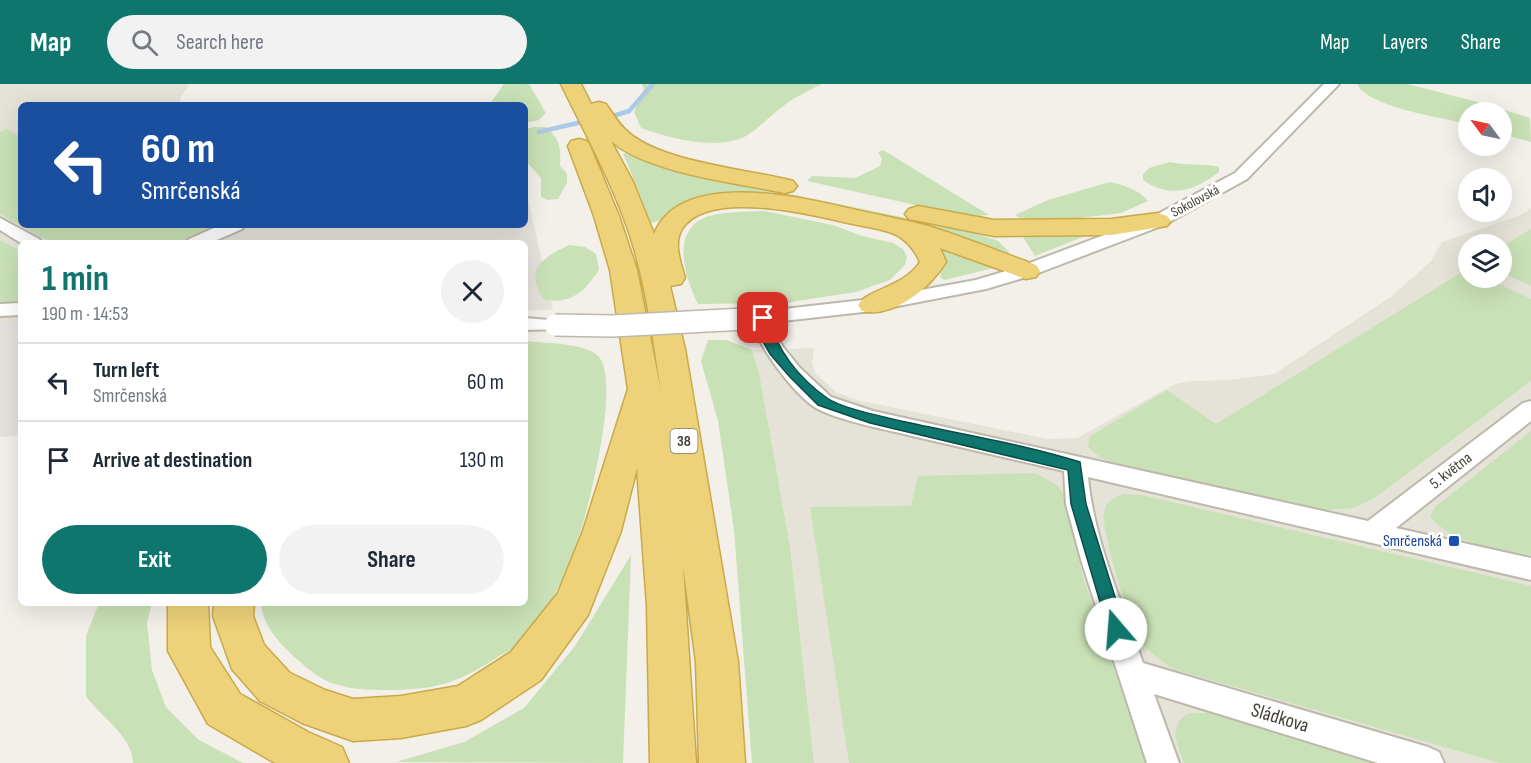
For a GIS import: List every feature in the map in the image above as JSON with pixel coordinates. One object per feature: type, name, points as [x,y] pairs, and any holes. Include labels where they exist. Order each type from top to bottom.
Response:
[{"type":"highway","points":[[584,109],[625,141],[663,158],[915,214],[994,228],[1111,227],[1158,221]]},
{"type":"highway","name":"38","points":[[584,109],[597,187],[628,288],[645,382],[662,514],[673,763]]},
{"type":"highway","name":"38","points":[[584,109],[621,182],[647,248],[670,349],[717,662],[722,763]]},
{"type":"highway","points":[[688,468],[673,293],[664,243],[670,227],[680,217],[700,205],[747,199],[797,204],[942,239],[1026,271]]},
{"type":"highway","points":[[994,228],[1010,239],[1021,252],[1026,271]]},
{"type":"highway","points":[[872,305],[909,289],[927,273],[933,262],[926,246],[904,229]]},
{"type":"highway","points":[[234,606],[233,616],[247,656],[275,687],[317,708],[353,720],[401,717],[466,705],[526,666],[574,603],[602,531],[645,382]]},
{"type":"highway","points":[[188,606],[189,651],[224,709],[292,748],[326,763]]},
{"type":"street","name":"Sokolovská","points":[[528,324],[612,326],[754,318],[872,305],[979,285],[1026,271],[1158,221],[1241,176],[1332,84]]},
{"type":"street","points":[[0,223],[28,240]]},
{"type":"street","points":[[202,240],[229,228]]},
{"type":"street","points":[[0,310],[18,309]]},
{"type":"street","points":[[754,318],[775,351],[793,373],[823,402],[870,418],[1531,569]]},
{"type":"street","name":"5. května","points":[[1371,533],[1531,409]]},
{"type":"street","points":[[1075,466],[1078,504],[1095,563],[1163,763]]},
{"type":"street","name":"Sládkova","points":[[1131,673],[1428,763]]},
{"type":"shaded area","points":[[0,84],[190,84],[181,96],[180,102],[18,102],[18,228],[247,228],[223,240],[18,240],[18,325],[0,326]]},
{"type":"shaded area","points":[[528,199],[553,310],[528,310],[528,240],[209,240],[241,228],[528,228]]},
{"type":"shaded area","points":[[1531,208],[1531,763],[814,763],[790,546],[760,378],[752,350],[814,348],[812,363],[816,374],[836,392],[856,400],[1048,439],[1077,438],[1175,384],[1274,374],[1392,296],[1431,261],[1442,242],[1458,237],[1458,288],[1512,288],[1512,234],[1465,234],[1501,222],[1512,222],[1512,218]]},
{"type":"shaded area","points":[[18,323],[18,435],[0,437],[0,324]]},
{"type":"green space","points":[[504,84],[529,84],[546,113],[539,120],[528,122],[528,102],[491,102]]},
{"type":"green space","points":[[642,84],[822,84],[791,100],[746,136],[735,140],[708,143],[665,136],[641,128],[634,112],[644,89]]},
{"type":"green space","points":[[1357,84],[1407,84],[1477,102],[1458,102],[1458,122],[1390,105],[1364,92]]},
{"type":"green space","points":[[1512,112],[1530,118],[1531,142],[1512,137]]},
{"type":"green space","points":[[546,127],[559,144],[560,166],[567,174],[567,183],[558,199],[547,200],[541,197],[541,178],[528,163],[528,128]]},
{"type":"green space","points":[[6,129],[18,135],[18,224],[0,214],[0,132]]},
{"type":"green space","points":[[883,150],[989,215],[975,216],[947,212],[807,181],[812,176],[855,178],[880,166],[882,159],[878,152]]},
{"type":"green space","points":[[623,153],[732,182],[969,231],[998,241],[1009,252],[1008,255],[897,219],[858,209],[780,196],[741,194],[691,201],[651,223]]},
{"type":"green space","points":[[1170,162],[1219,167],[1219,172],[1201,184],[1173,191],[1153,186],[1143,180],[1143,174],[1149,168]]},
{"type":"green space","points":[[1110,182],[1126,186],[1148,201],[1121,213],[1071,219],[1020,218],[1015,215],[1048,200]]},
{"type":"green space","points":[[764,211],[833,225],[862,236],[893,243],[903,249],[907,257],[905,265],[890,280],[856,292],[784,303],[698,304],[685,268],[685,243],[689,232],[697,222],[716,214]]},
{"type":"green space","points":[[25,228],[216,228],[188,240],[47,240]]},
{"type":"green space","points":[[1531,229],[1531,286],[1512,277],[1512,241]]},
{"type":"green space","points":[[1093,233],[1035,256],[1021,234]]},
{"type":"green space","points":[[0,240],[18,249],[18,302],[0,304]]},
{"type":"green space","points":[[569,245],[585,247],[596,254],[599,270],[588,285],[576,295],[562,300],[544,300],[536,281],[539,266],[550,255]]},
{"type":"green space","points":[[941,248],[998,267],[944,280],[940,277],[945,262]]},
{"type":"green space","points":[[1458,275],[1458,288],[1507,288],[1531,299],[1531,381],[1373,499],[1353,508],[1325,510],[1112,462],[1101,458],[1088,447],[1090,436],[1167,390],[1216,424]]},
{"type":"green space","points":[[708,340],[726,340],[752,350],[760,378],[790,546],[814,763],[752,763],[734,530],[718,421],[701,361]]},
{"type":"green space","points":[[528,341],[575,346],[593,352],[599,357],[605,373],[606,398],[598,463],[590,497],[566,573],[535,626],[520,644],[472,672],[437,686],[393,690],[350,688],[329,682],[311,671],[279,641],[266,623],[262,606],[528,606]]},
{"type":"green space","points":[[1531,431],[1531,555],[1464,540],[1440,527],[1430,517],[1435,507]]},
{"type":"green space","points":[[1035,473],[1057,485],[1065,496],[1082,574],[1146,763],[849,763],[810,507],[911,506],[918,476]]},
{"type":"green space","points":[[1123,494],[1142,495],[1531,586],[1531,763],[1500,763],[1173,669],[1142,643],[1134,629],[1116,575],[1106,536],[1104,512],[1109,503]]},
{"type":"green space","points":[[631,555],[623,763],[396,762],[464,742],[524,708],[575,646]]},
{"type":"green space","points":[[98,606],[151,606],[147,623],[152,670],[166,707],[199,740],[243,763],[133,763],[132,753],[122,735],[86,696],[86,636]]},
{"type":"green space","points":[[1189,713],[1208,713],[1379,763],[1184,763],[1177,742],[1176,729],[1182,718]]},
{"type":"waterway","points":[[607,118],[629,111],[653,84]]},
{"type":"waterway","points":[[539,132],[586,121]]},
{"type":"place","name":"Smrčenská","points":[[1454,541]]},
{"type":"route","points":[[763,318],[767,338],[775,351],[793,373],[823,402],[870,418],[1075,466],[1078,504],[1116,629]]}]
